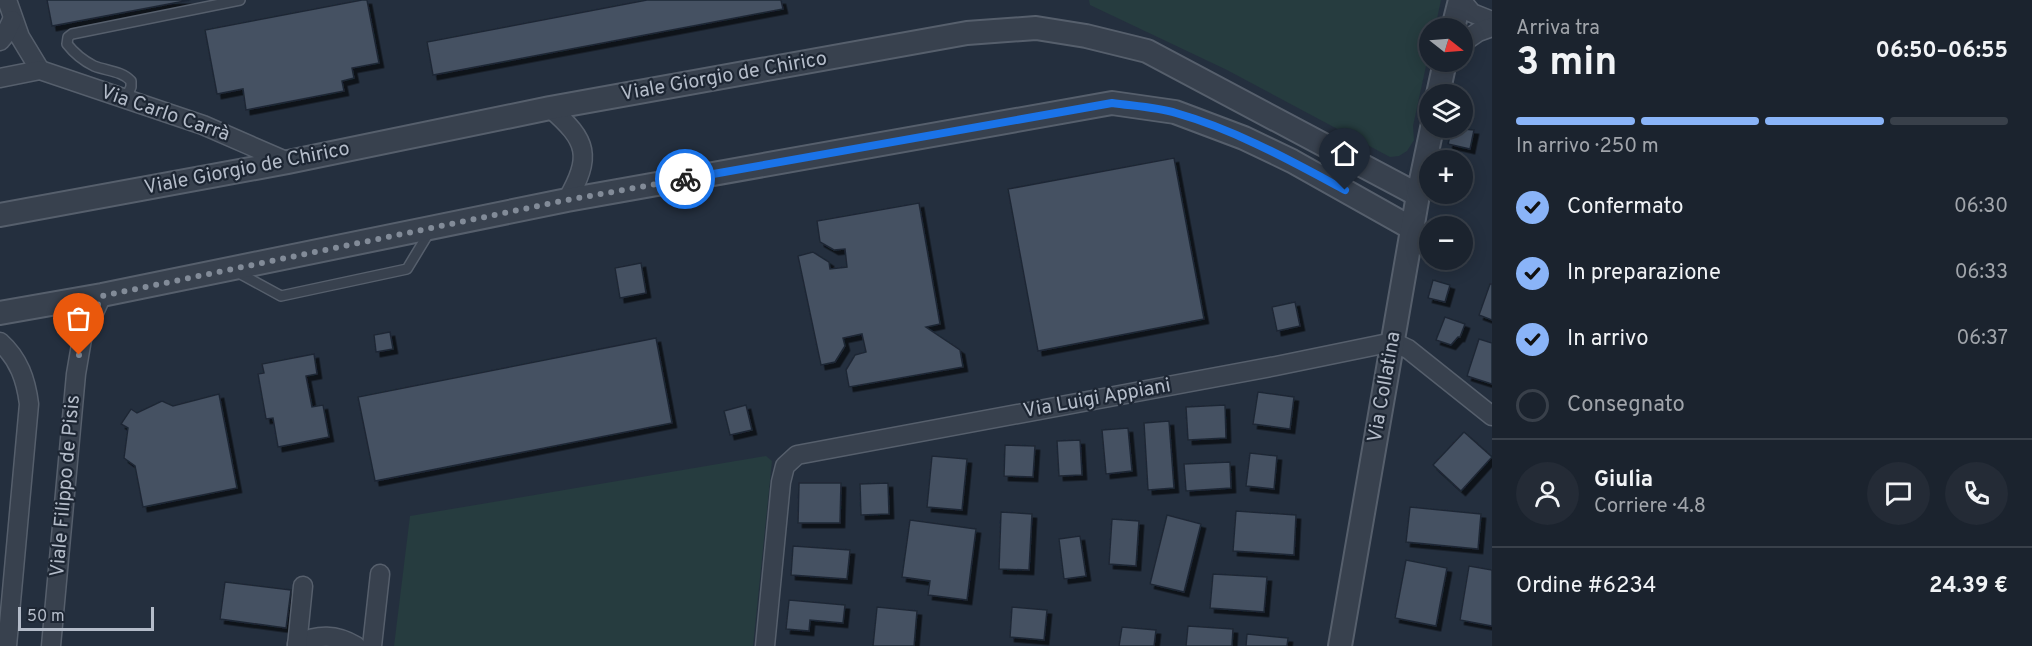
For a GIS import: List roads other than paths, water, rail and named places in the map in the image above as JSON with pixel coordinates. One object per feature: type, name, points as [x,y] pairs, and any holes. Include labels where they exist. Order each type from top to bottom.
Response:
[{"type":"street","points":[[0,78],[40,70],[23,44],[12,20],[7,0]]},
{"type":"street","points":[[1461,0],[1473,13],[1492,21]]},
{"type":"street","points":[[1456,18],[1461,0]]},
{"type":"street","points":[[0,41],[12,20]]},
{"type":"street","points":[[1473,35],[1492,27]]},
{"type":"street","name":"Viale Giorgio de Chirico","points":[[0,215],[288,162],[550,108],[967,33],[1036,28],[1086,36],[1147,51],[1418,195]]},
{"type":"street","name":"Via Carlo Carrà","points":[[40,70],[203,124],[288,162]]},
{"type":"street","points":[[0,313],[102,296],[567,200],[1112,103],[1175,112],[1244,138],[1292,161],[1413,229]]},
{"type":"street","points":[[550,108],[575,132],[582,151],[582,171],[567,200]]},
{"type":"street","name":"Via Collatina","points":[[1340,646],[1430,138]]},
{"type":"street","name":"Viale Filippo de Pisis","points":[[51,646],[76,374],[82,339],[102,296]]},
{"type":"street","points":[[0,342],[20,366],[29,404],[7,646]]},
{"type":"street","points":[[1393,342],[1408,349],[1492,416]]},
{"type":"street","name":"Via Luigi Appiani","points":[[765,646],[782,475],[788,462],[801,454],[1276,366],[1393,342]]},
{"type":"street","points":[[372,646],[380,574]]},
{"type":"street","points":[[297,645],[303,586]]},
{"type":"street","points":[[297,645],[309,639],[325,636],[345,639],[356,646]]},
{"type":"lane","points":[[125,100],[131,87],[131,81],[126,75],[94,66],[74,53],[67,44],[68,37],[72,33],[240,0]]},
{"type":"lane","points":[[232,269],[281,296],[407,269],[431,229]]}]
